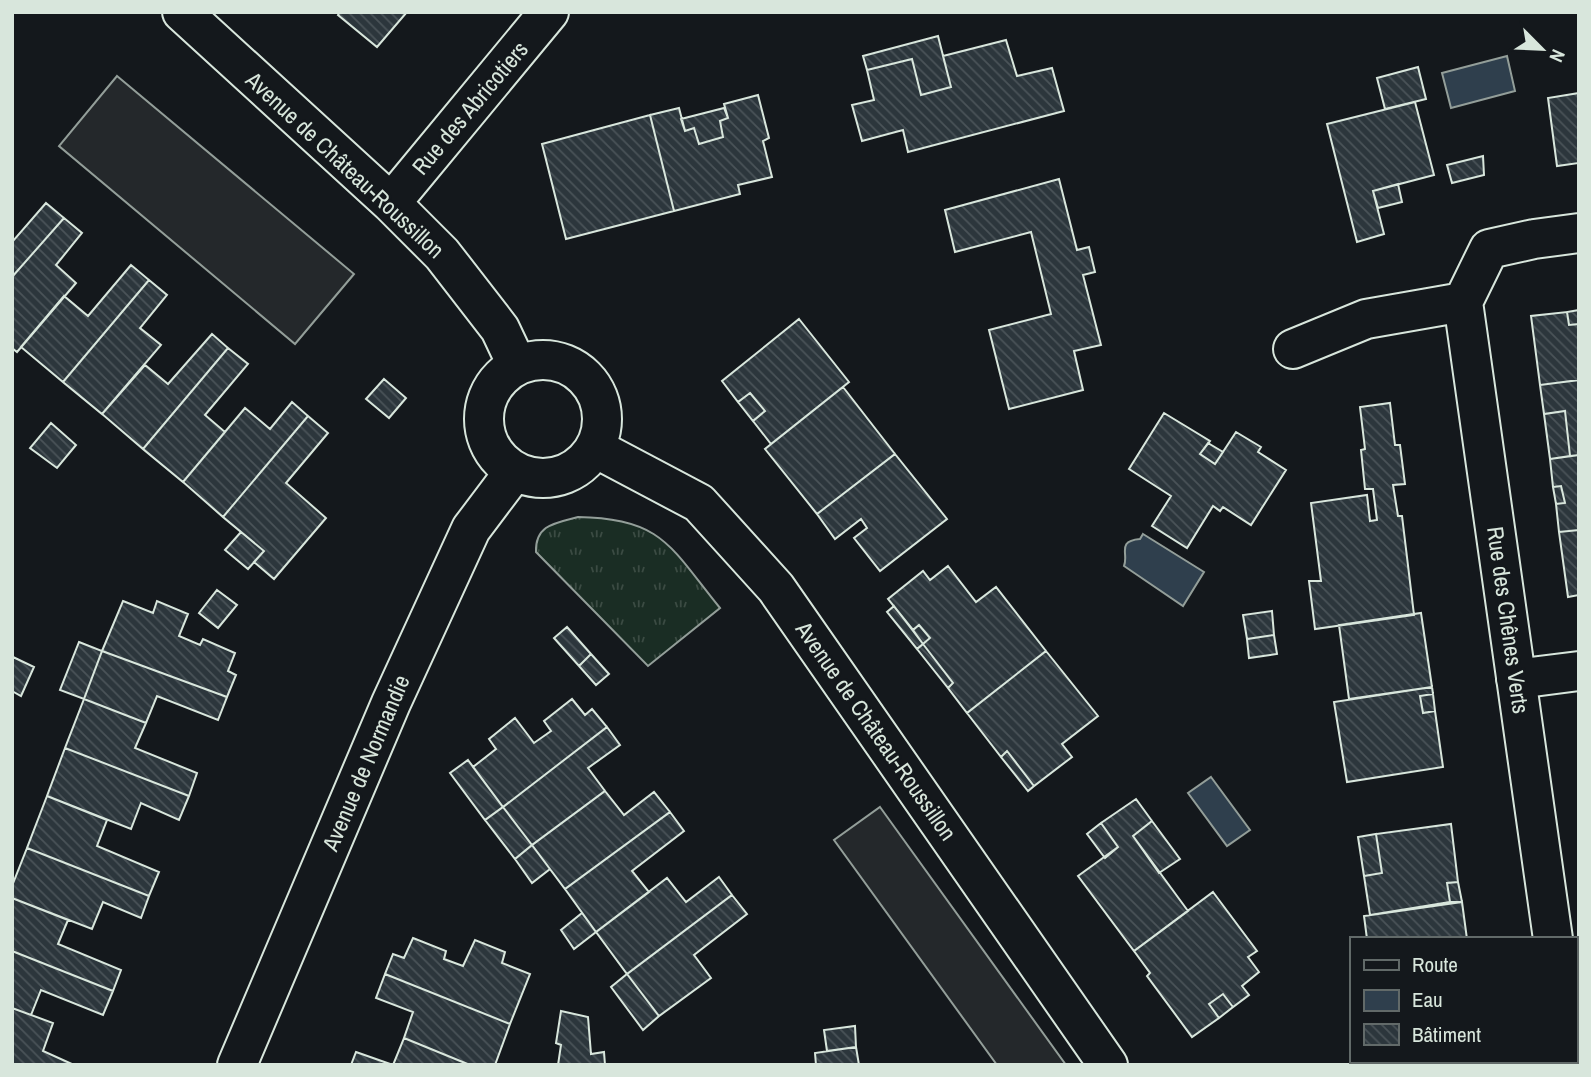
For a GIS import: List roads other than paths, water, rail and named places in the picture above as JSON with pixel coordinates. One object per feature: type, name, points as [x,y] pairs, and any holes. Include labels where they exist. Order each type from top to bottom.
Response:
[{"type":"street","name":"Avenue de Château-Roussillon","points":[[182,12],[391,203],[442,254],[500,329],[517,365]]},
{"type":"street","name":"Rue des Abricotiers","points":[[391,203],[549,12]]},
{"type":"street","points":[[1293,349],[1366,319],[1463,302],[1489,249],[1579,233]]},
{"type":"street","name":"Rue des Chênes Verts","points":[[1463,302],[1553,937]]},
{"type":"street","points":[[536,359],[555,360],[572,367],[586,378],[597,394],[602,411],[602,430],[595,448],[584,463],[569,474],[550,479],[531,478],[514,472],[499,460],[489,445],[484,426],[484,408],[491,390],[502,376],[517,365],[536,359]]},
{"type":"street","name":"Avenue de Château-Roussillon","points":[[595,448],[699,503],[776,588],[1108,1065]]},
{"type":"street","name":"Avenue de Normandie","points":[[237,1065],[391,703],[471,529],[514,472]]},
{"type":"street","points":[[1516,680],[1579,671]]},
{"type":"water","points":[[1507,56],[1515,91],[1451,108],[1442,73]]},
{"type":"water","points":[[1143,534],[1204,572],[1183,606],[1124,566],[1126,545],[1140,539]]},
{"type":"water","points":[[1211,777],[1250,830],[1227,846],[1188,793]]}]
